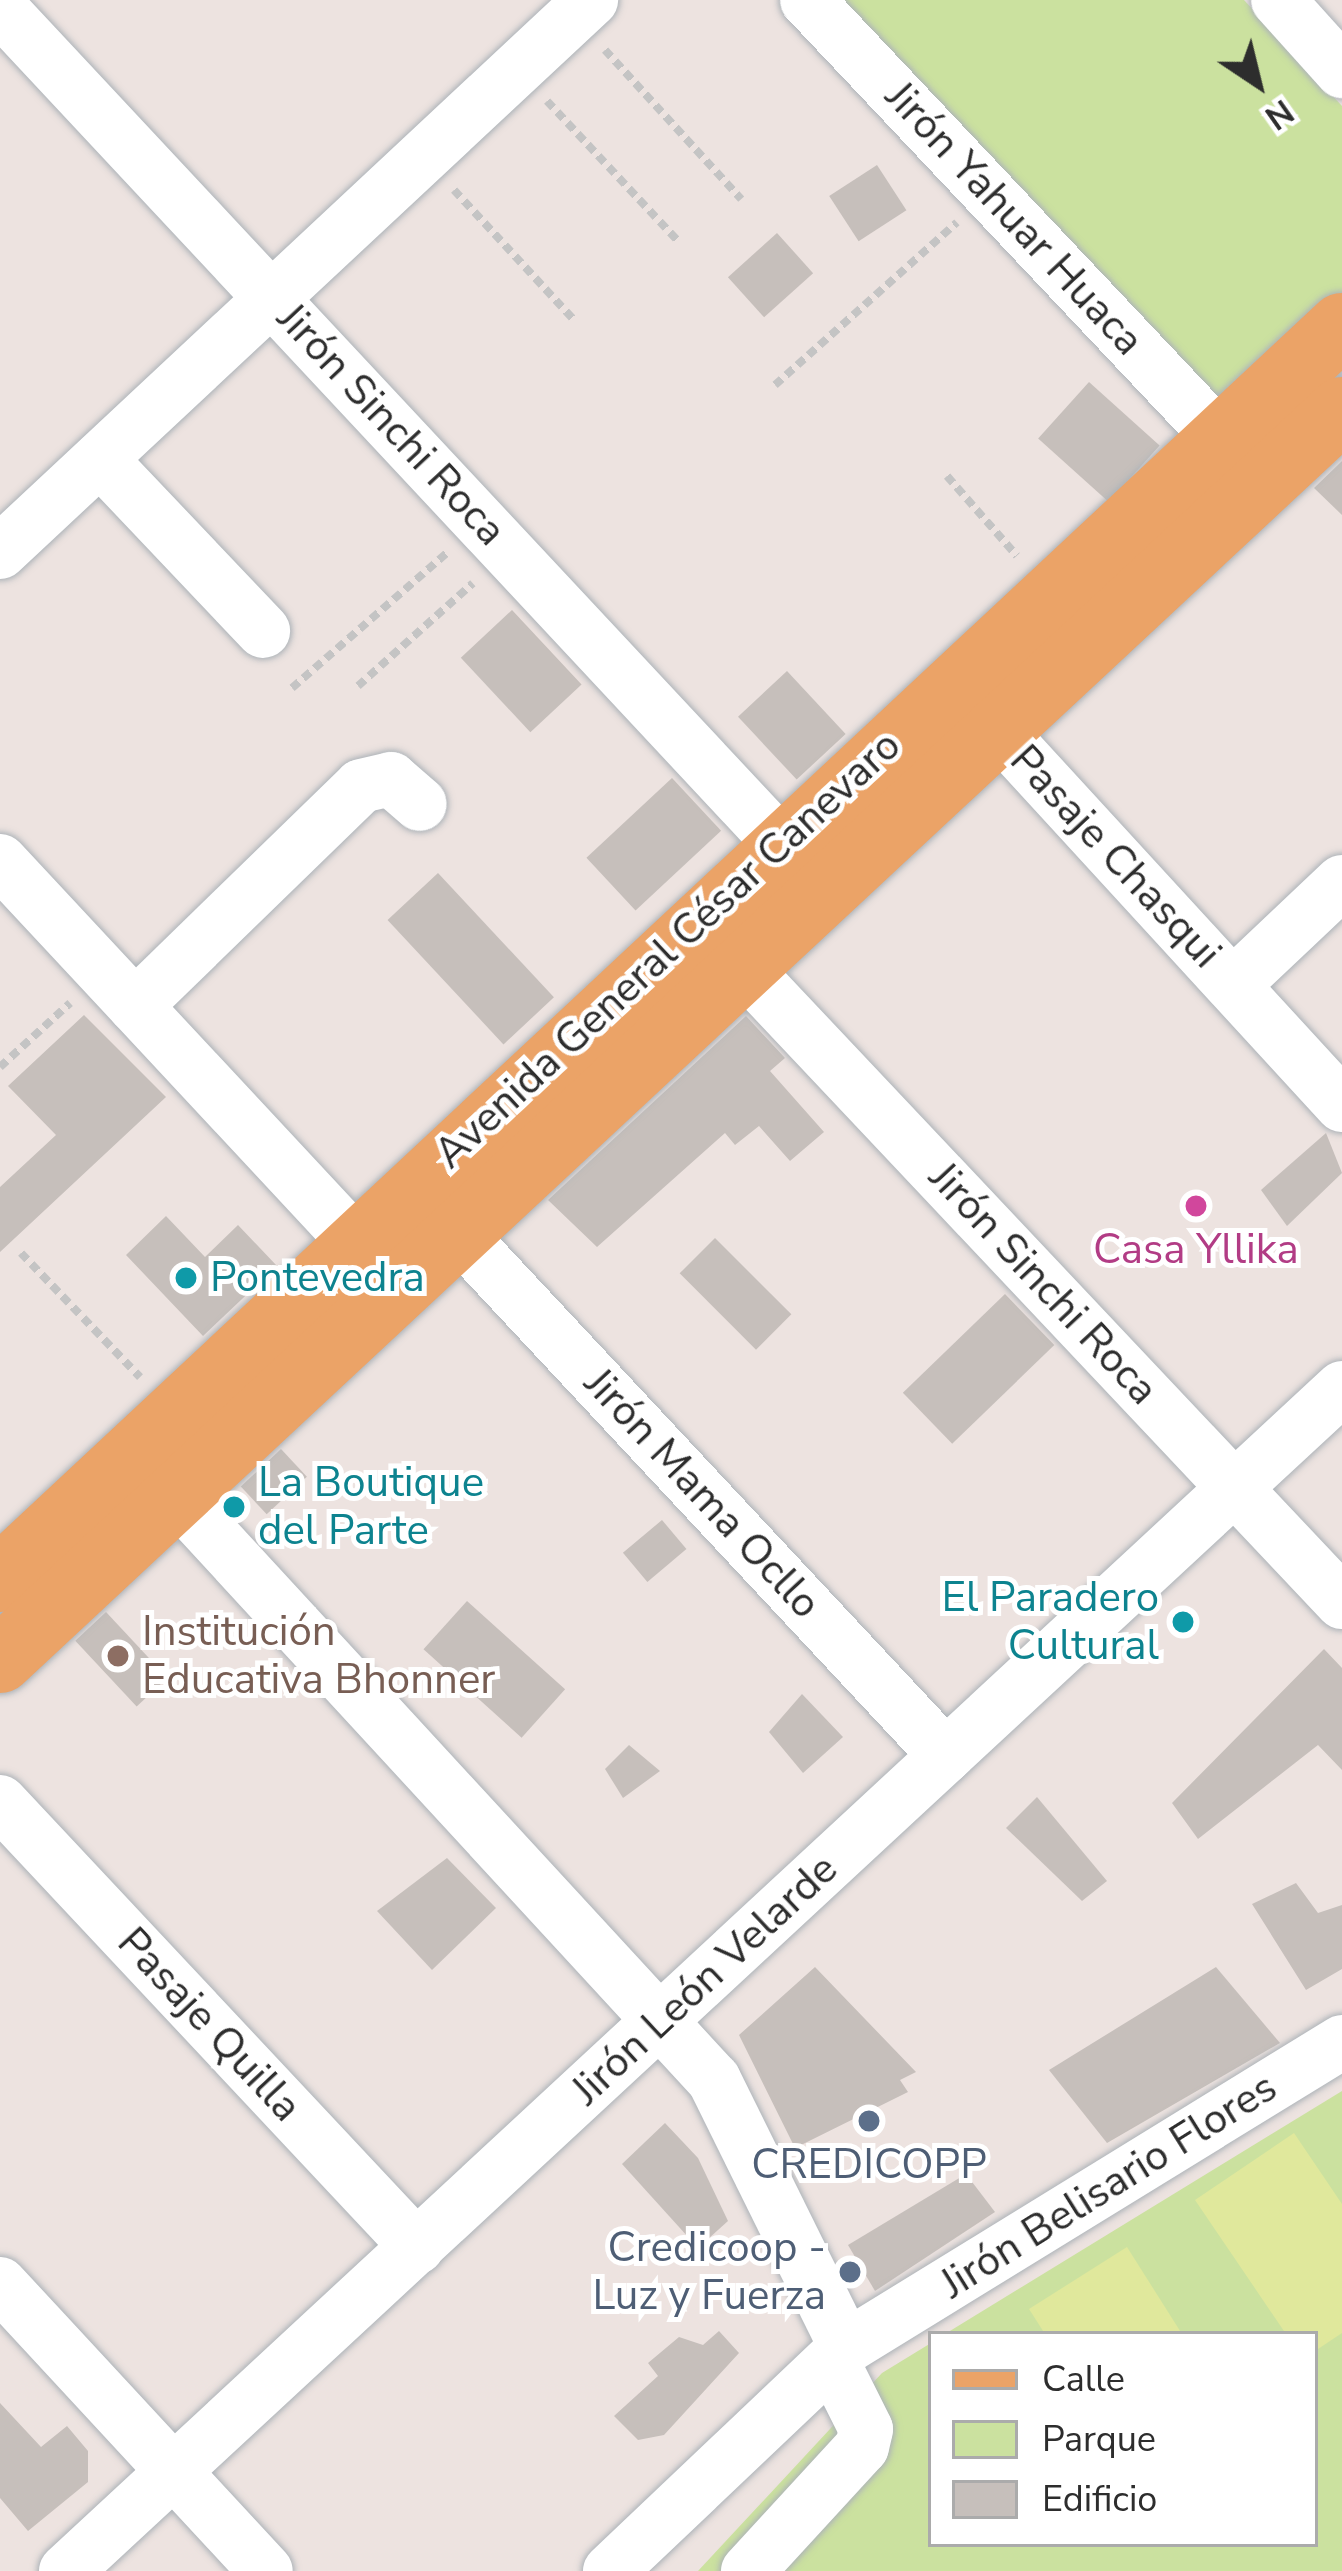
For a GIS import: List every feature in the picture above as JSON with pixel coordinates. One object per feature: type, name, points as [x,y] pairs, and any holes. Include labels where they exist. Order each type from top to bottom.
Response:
[{"type":"main road","name":"Avenida General César Canevaro","points":[[0,1579],[781,844],[1342,326]]},
{"type":"main road","name":"Avenida General César Canevaro","points":[[0,1660],[1342,410]]},
{"type":"street","name":"Jirón Yahuar Huaca","points":[[807,0],[1221,439]]},
{"type":"street","points":[[1278,0],[1342,70]]},
{"type":"street","name":"Jirón Sinchi Roca","points":[[0,8],[781,844]]},
{"type":"street","points":[[0,552],[583,8]]},
{"type":"street","points":[[100,459],[263,631]]},
{"type":"street","name":"Pasaje Chasqui","points":[[998,730],[1342,1105]]},
{"type":"street","points":[[119,989],[361,786],[392,779],[419,804]]},
{"type":"street","points":[[0,861],[356,1241]]},
{"type":"street","name":"Pasaje Chasqui","points":[[1233,985],[1342,882]]},
{"type":"street","name":"Jirón Sinchi Roca","points":[[743,968],[1342,1602]]},
{"type":"street","name":"Jirón Mama Ocllo","points":[[458,1232],[946,1756]]},
{"type":"street","name":"Jirón León Velarde","points":[[66,2571],[1342,1388]]},
{"type":"street","points":[[176,1496],[714,2080],[839,2354],[866,2428],[862,2447],[748,2571]]},
{"type":"street","name":"Pasaje Quilla","points":[[0,1802],[417,2247]]},
{"type":"street","name":"Jirón Belisario Flores","points":[[610,2571],[839,2354],[1342,2042]]},
{"type":"street","points":[[0,2284],[178,2469],[266,2571]]},
{"type":"path","points":[[583,8],[742,199]]},
{"type":"path","points":[[518,69],[677,240]]},
{"type":"path","points":[[423,157],[575,321]]},
{"type":"path","points":[[776,385],[989,193]]},
{"type":"path","points":[[947,476],[1051,595]]},
{"type":"path","points":[[358,686],[495,537]]},
{"type":"path","points":[[292,688],[495,537]]},
{"type":"path","points":[[0,1067],[119,989]]},
{"type":"path","points":[[21,1252],[174,1413]]},
{"type":"green space","points":[[836,0],[1244,0],[1342,106],[1342,294],[1220,404]]},
{"type":"green space","points":[[1342,2091],[1342,2571],[698,2571],[882,2373],[928,2345],[928,2547],[1318,2547],[1318,2331],[950,2331]]},
{"type":"green space","points":[[1294,2133],[1342,2204],[1342,2333],[1318,2349],[1318,2331],[1284,2331],[1195,2200]]},
{"type":"green space","points":[[1127,2247],[1180,2331],[1043,2331],[1029,2309]]},
{"type":"building","points":[[877,165],[906,210],[859,241],[829,196]]},
{"type":"building","points":[[777,233],[813,273],[764,317],[728,277]]},
{"type":"building","points":[[1089,382],[1160,446],[1109,502],[1038,438]]},
{"type":"building","points":[[1342,461],[1342,515],[1314,488]]},
{"type":"building","points":[[512,610],[582,685],[530,732],[461,658]]},
{"type":"building","points":[[787,671],[846,734],[797,780],[738,717]]},
{"type":"building","points":[[672,778],[721,831],[636,910],[586,858]]},
{"type":"building","points":[[438,873],[554,997],[503,1044],[388,920]]},
{"type":"building","points":[[84,1015],[166,1097],[0,1252],[0,1187],[56,1135],[8,1086]]},
{"type":"building","points":[[746,1016],[785,1058],[770,1071],[824,1132],[790,1161],[759,1126],[735,1145],[725,1133],[597,1247],[548,1200]]},
{"type":"building","points":[[1326,1133],[1342,1173],[1287,1226],[1261,1190]]},
{"type":"building","name":"Pontevedra","points":[[166,1216],[205,1257],[238,1225],[277,1266],[203,1336],[126,1255]]},
{"type":"building","points":[[715,1238],[791,1314],[756,1350],[680,1273]]},
{"type":"building","points":[[1005,1294],[1054,1345],[952,1444],[903,1393]]},
{"type":"building","points":[[281,1449],[307,1477],[267,1514],[241,1487]]},
{"type":"building","points":[[662,1520],[686,1549],[647,1582],[623,1553]]},
{"type":"building","points":[[467,1601],[565,1689],[522,1738],[424,1649]]},
{"type":"building","name":"Institución Educativa Bhonner","points":[[106,1612],[167,1678],[137,1706],[75,1641]]},
{"type":"building","points":[[1324,1649],[1342,1668],[1342,1770],[1318,1745],[1198,1839],[1172,1803]]},
{"type":"building","points":[[802,1694],[843,1737],[803,1773],[769,1732]]},
{"type":"building","points":[[629,1745],[660,1771],[623,1798],[605,1769]]},
{"type":"building","points":[[1037,1797],[1107,1881],[1082,1901],[1006,1828]]},
{"type":"building","points":[[447,1858],[496,1908],[432,1970],[377,1911]]},
{"type":"building","points":[[1296,1883],[1318,1913],[1342,1905],[1342,1969],[1306,1990],[1252,1904]]},
{"type":"building","points":[[815,1967],[916,2072],[900,2080],[908,2092],[795,2148],[739,2035]]},
{"type":"building","points":[[1216,1967],[1280,2043],[1107,2143],[1049,2070]]},
{"type":"building","points":[[665,2123],[698,2158],[728,2221],[698,2248],[622,2164]]},
{"type":"building","points":[[966,2174],[995,2212],[875,2291],[848,2245]]},
{"type":"building","points":[[719,2331],[739,2353],[664,2435],[638,2440],[614,2416],[658,2376],[648,2363],[679,2337],[703,2345]]},
{"type":"building","points":[[0,2403],[41,2447],[67,2426],[88,2451],[88,2482],[28,2531],[0,2498]]},
{"type":"place","name":"Casa Yllika","points":[[1196,1206]]},
{"type":"place","name":"Pontevedra","points":[[186,1278]]},
{"type":"place","name":"La Boutique del Parte","points":[[234,1507]]},
{"type":"place","name":"El Paradero Cultural","points":[[1183,1622]]},
{"type":"place","name":"Institución Educativa Bhonner","points":[[118,1656]]},
{"type":"place","name":"CREDICOPP","points":[[869,2121]]},
{"type":"place","name":"Credicoop - Luz y Fuerza","points":[[850,2272]]}]
